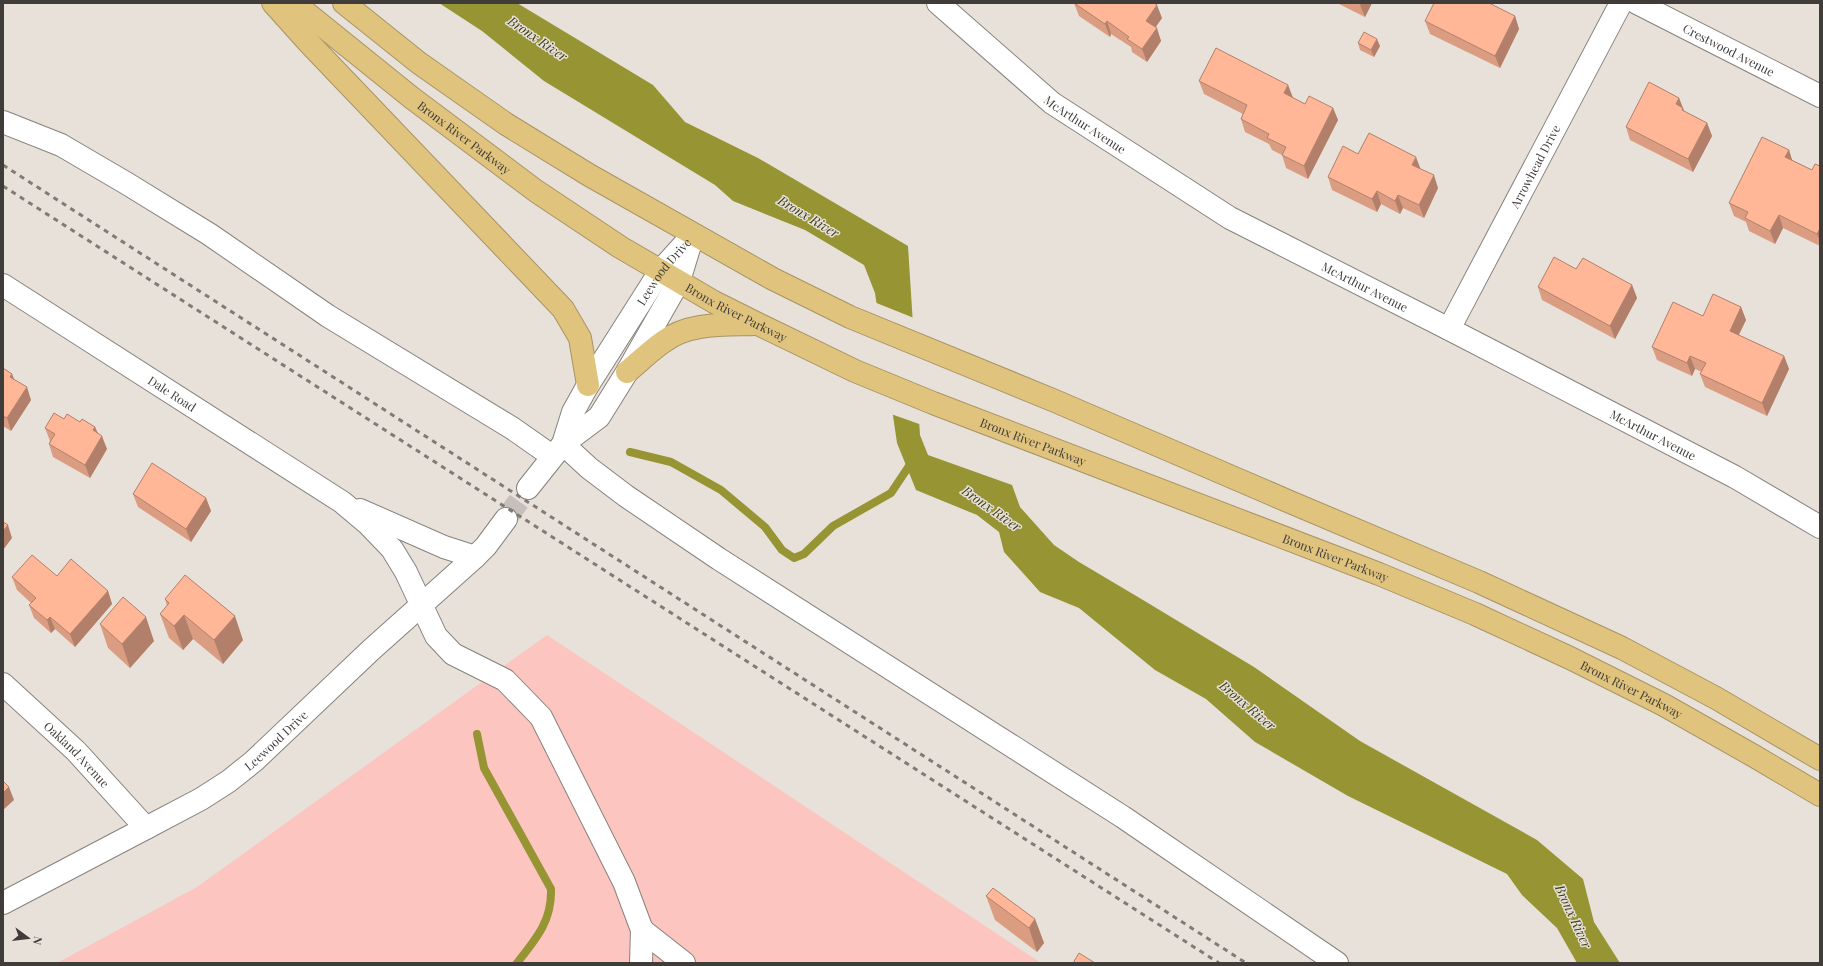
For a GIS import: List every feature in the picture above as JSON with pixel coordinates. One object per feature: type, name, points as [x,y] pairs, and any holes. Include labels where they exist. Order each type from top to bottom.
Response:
[{"type":"highway","points":[[274,3],[309,43],[563,309],[580,338],[588,385]]},
{"type":"highway","name":"Bronx River Parkway","points":[[294,3],[412,98],[517,178],[608,239],[679,281],[758,324],[855,371],[933,403],[1379,574],[1475,614],[1570,658],[1664,705],[1741,748],[1820,795]]},
{"type":"highway","points":[[344,3],[419,63],[506,124],[589,176],[773,279],[850,317],[1055,401],[1493,588],[1622,648],[1672,674],[1820,759]]},
{"type":"highway","points":[[628,372],[663,341],[687,330],[718,325],[758,324]]},
{"type":"street","name":"Arrowhead Drive","points":[[1449,329],[1621,3]]},
{"type":"street","name":"Crestwood Avenue","points":[[1637,3],[1820,96]]},
{"type":"street","name":"McArthur Avenue","points":[[940,4],[1052,103],[1230,218],[1735,477],[1820,527]]},
{"type":"street","points":[[3,122],[61,145],[209,234],[328,316],[512,428],[558,450],[589,468],[626,496],[700,546],[1123,817],[1337,963]]},
{"type":"street","name":"Leewood Drive","points":[[558,450],[572,412],[588,385],[661,270],[693,235]]},
{"type":"street","name":"Leewood Drive","points":[[528,488],[558,450],[599,417],[628,372],[679,281],[693,235]]},
{"type":"street","name":"Dale Road","points":[[3,285],[342,502],[367,523],[392,549],[406,572],[436,636],[453,654],[505,680],[541,717],[624,882],[642,930]]},
{"type":"street","name":"Dale Road","points":[[342,502],[444,547],[475,557]]},
{"type":"street","name":"Leewood Drive","points":[[3,903],[146,828],[230,781],[254,761],[372,650],[475,557],[486,546],[506,520]]},
{"type":"street","name":"Oakland Avenue","points":[[3,684],[76,751],[146,828]]},
{"type":"street","points":[[641,963],[642,930]]},
{"type":"street","points":[[642,930],[684,963]]},
{"type":"shaded area","points":[[547,635],[1041,963],[57,963],[197,887]]},
{"type":"water","name":"Bronx River","points":[[439,3],[517,3],[653,85],[685,122],[758,158],[908,246],[920,435],[928,455],[1012,485],[1020,507],[1054,545],[1079,562],[1254,667],[1360,741],[1537,840],[1583,879],[1594,922],[1620,963],[1577,963],[1557,928],[1522,895],[1507,874],[1348,796],[1255,742],[1206,699],[1155,670],[1079,608],[1040,592],[1004,552],[999,532],[977,515],[916,490],[897,443],[875,293],[864,265],[805,230],[733,201],[715,185],[544,81],[482,31]]},
{"type":"pier","points":[[874,302],[914,318],[922,425],[891,414]]},
{"type":"building","points":[[1074,3],[1154,3],[1157,5],[1146,21],[1157,28],[1142,49],[1127,39],[1129,37],[1107,21],[1105,24]]},
{"type":"building","points":[[1434,3],[1489,3],[1515,16],[1495,56],[1425,21]]},
{"type":"building","points":[[1364,32],[1377,39],[1371,50],[1358,43]]},
{"type":"building","points":[[1216,48],[1288,85],[1284,93],[1305,104],[1309,96],[1333,108],[1304,166],[1282,155],[1286,147],[1267,138],[1269,134],[1241,119],[1247,105],[1199,81]]},
{"type":"building","points":[[1649,82],[1679,98],[1676,104],[1683,108],[1682,110],[1707,123],[1688,159],[1626,127]]},
{"type":"building","points":[[1369,133],[1416,157],[1412,165],[1434,175],[1419,205],[1398,195],[1395,201],[1377,191],[1372,199],[1328,177],[1343,146],[1358,154]]},
{"type":"building","points":[[1762,137],[1789,150],[1785,157],[1812,170],[1815,164],[1820,166],[1820,228],[1817,234],[1779,215],[1770,231],[1745,218],[1748,212],[1729,203]]},
{"type":"building","points":[[1554,257],[1576,269],[1583,258],[1632,285],[1610,326],[1538,287]]},
{"type":"building","points":[[1713,294],[1741,307],[1730,331],[1784,356],[1762,403],[1700,374],[1706,363],[1690,356],[1687,363],[1652,347],[1673,302],[1703,316]]},
{"type":"building","points":[[3,368],[12,374],[10,377],[27,387],[7,418],[3,416]]},
{"type":"building","points":[[54,413],[64,419],[67,414],[80,422],[82,419],[95,427],[93,430],[102,436],[85,465],[49,444],[55,434],[45,428]]},
{"type":"building","points":[[152,463],[206,498],[186,529],[133,494]]},
{"type":"building","points":[[3,522],[8,525],[3,531]]},
{"type":"building","points":[[32,555],[57,576],[71,559],[108,591],[70,634],[50,617],[47,620],[29,605],[36,598],[12,577]]},
{"type":"building","points":[[185,575],[235,616],[214,640],[184,615],[174,626],[160,614],[169,603],[165,599]]},
{"type":"building","points":[[123,597],[146,617],[122,644],[100,624]]},
{"type":"building","points":[[3,781],[9,787],[3,793]]},
{"type":"building","points":[[993,888],[1035,919],[1029,928],[986,896]]},
{"type":"building","points":[[1079,953],[1095,963],[1073,963]]},
{"type":"waterway","points":[[630,452],[671,462],[721,490],[765,527],[782,550],[794,558],[804,554],[833,526],[891,493],[913,460]]},
{"type":"waterway","points":[[477,734],[484,768],[551,889],[549,911],[542,929],[517,963]]},
{"type":"tunnel","points":[[506,519],[528,488]]},
{"type":"railway","points":[[3,165],[1246,963]]},
{"type":"railway","points":[[3,186],[1219,963]]}]
